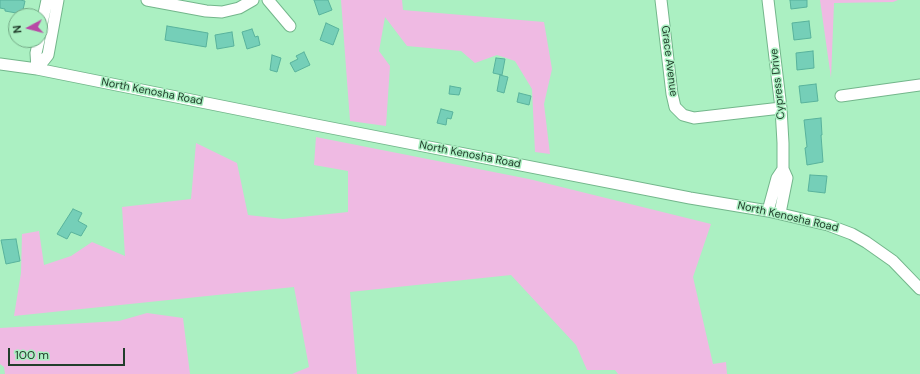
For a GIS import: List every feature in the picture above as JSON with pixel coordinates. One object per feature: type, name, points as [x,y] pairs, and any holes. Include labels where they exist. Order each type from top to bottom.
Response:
[{"type":"street","points":[[37,69],[48,55],[58,0]]},
{"type":"street","points":[[147,0],[206,11],[222,12],[239,8],[253,0]]},
{"type":"street","points":[[268,0],[290,26]]},
{"type":"street","name":"Grace Avenue","points":[[661,0],[672,94],[675,106],[683,115],[694,118],[781,108]]},
{"type":"street","name":"Cypress Drive","points":[[768,0],[781,108],[783,143],[782,169],[777,178],[768,211]]},
{"type":"street","points":[[37,48],[37,69]]},
{"type":"street","name":"North Kenosha Road","points":[[0,64],[37,69],[303,123],[683,196],[780,213],[828,225],[852,234],[893,261],[920,289]]},
{"type":"street","points":[[841,96],[920,85]]},
{"type":"street","name":"Cypress Drive","points":[[780,213],[787,178],[782,169]]},
{"type":"shaded area","points":[[341,0],[402,0],[403,10],[544,22],[552,69],[544,104],[550,154],[535,152],[532,89],[515,61],[497,55],[475,63],[461,51],[407,46],[385,17],[379,51],[390,66],[386,126],[350,121]]},
{"type":"shaded area","points":[[820,0],[898,0],[893,2],[834,3],[831,78]]},
{"type":"shaded area","points":[[316,137],[529,179],[711,224],[693,277],[713,364],[726,362],[727,374],[618,374],[615,370],[587,370],[576,345],[511,275],[350,292],[357,374],[292,374],[309,367],[294,287],[14,316],[21,273],[22,234],[39,231],[44,265],[71,256],[92,242],[125,256],[122,207],[191,199],[196,143],[237,163],[248,215],[283,219],[348,212],[348,171],[314,165]]},
{"type":"shaded area","points":[[147,313],[183,318],[190,374],[5,374],[4,367],[0,364],[0,328],[119,321]]},
{"type":"building","points":[[0,0],[25,1],[23,8],[8,8],[8,12],[0,8]]},
{"type":"building","points":[[314,0],[328,0],[332,10],[319,15]]},
{"type":"building","points":[[790,0],[807,0],[807,7],[791,9]]},
{"type":"building","points":[[809,21],[811,38],[794,40],[792,23]]},
{"type":"building","points":[[326,23],[339,29],[333,45],[320,40]]},
{"type":"building","points":[[167,26],[208,33],[206,47],[165,40]]},
{"type":"building","points":[[252,29],[255,37],[258,36],[260,45],[247,49],[242,32]]},
{"type":"building","points":[[232,32],[234,46],[217,49],[215,35]]},
{"type":"building","points":[[813,51],[814,68],[797,70],[796,53]]},
{"type":"building","points":[[304,52],[310,65],[295,72],[290,63],[298,59],[296,56]]},
{"type":"building","points":[[272,55],[281,58],[277,72],[270,70]]},
{"type":"building","points":[[496,58],[505,59],[502,75],[493,73]]},
{"type":"building","points":[[500,75],[508,77],[504,93],[497,91]]},
{"type":"building","points":[[816,84],[818,101],[801,103],[799,86]]},
{"type":"building","points":[[450,86],[461,88],[459,95],[449,94]]},
{"type":"building","points":[[519,93],[531,96],[529,105],[517,102]]},
{"type":"building","points":[[441,109],[453,112],[451,119],[447,118],[446,125],[437,123]]},
{"type":"building","points":[[821,118],[823,162],[807,165],[804,120]]},
{"type":"building","points":[[810,175],[827,176],[825,193],[808,191]]},
{"type":"building","points":[[73,209],[82,213],[78,221],[87,226],[81,236],[71,232],[67,239],[57,234]]},
{"type":"building","points":[[16,239],[20,261],[6,264],[1,240]]}]
